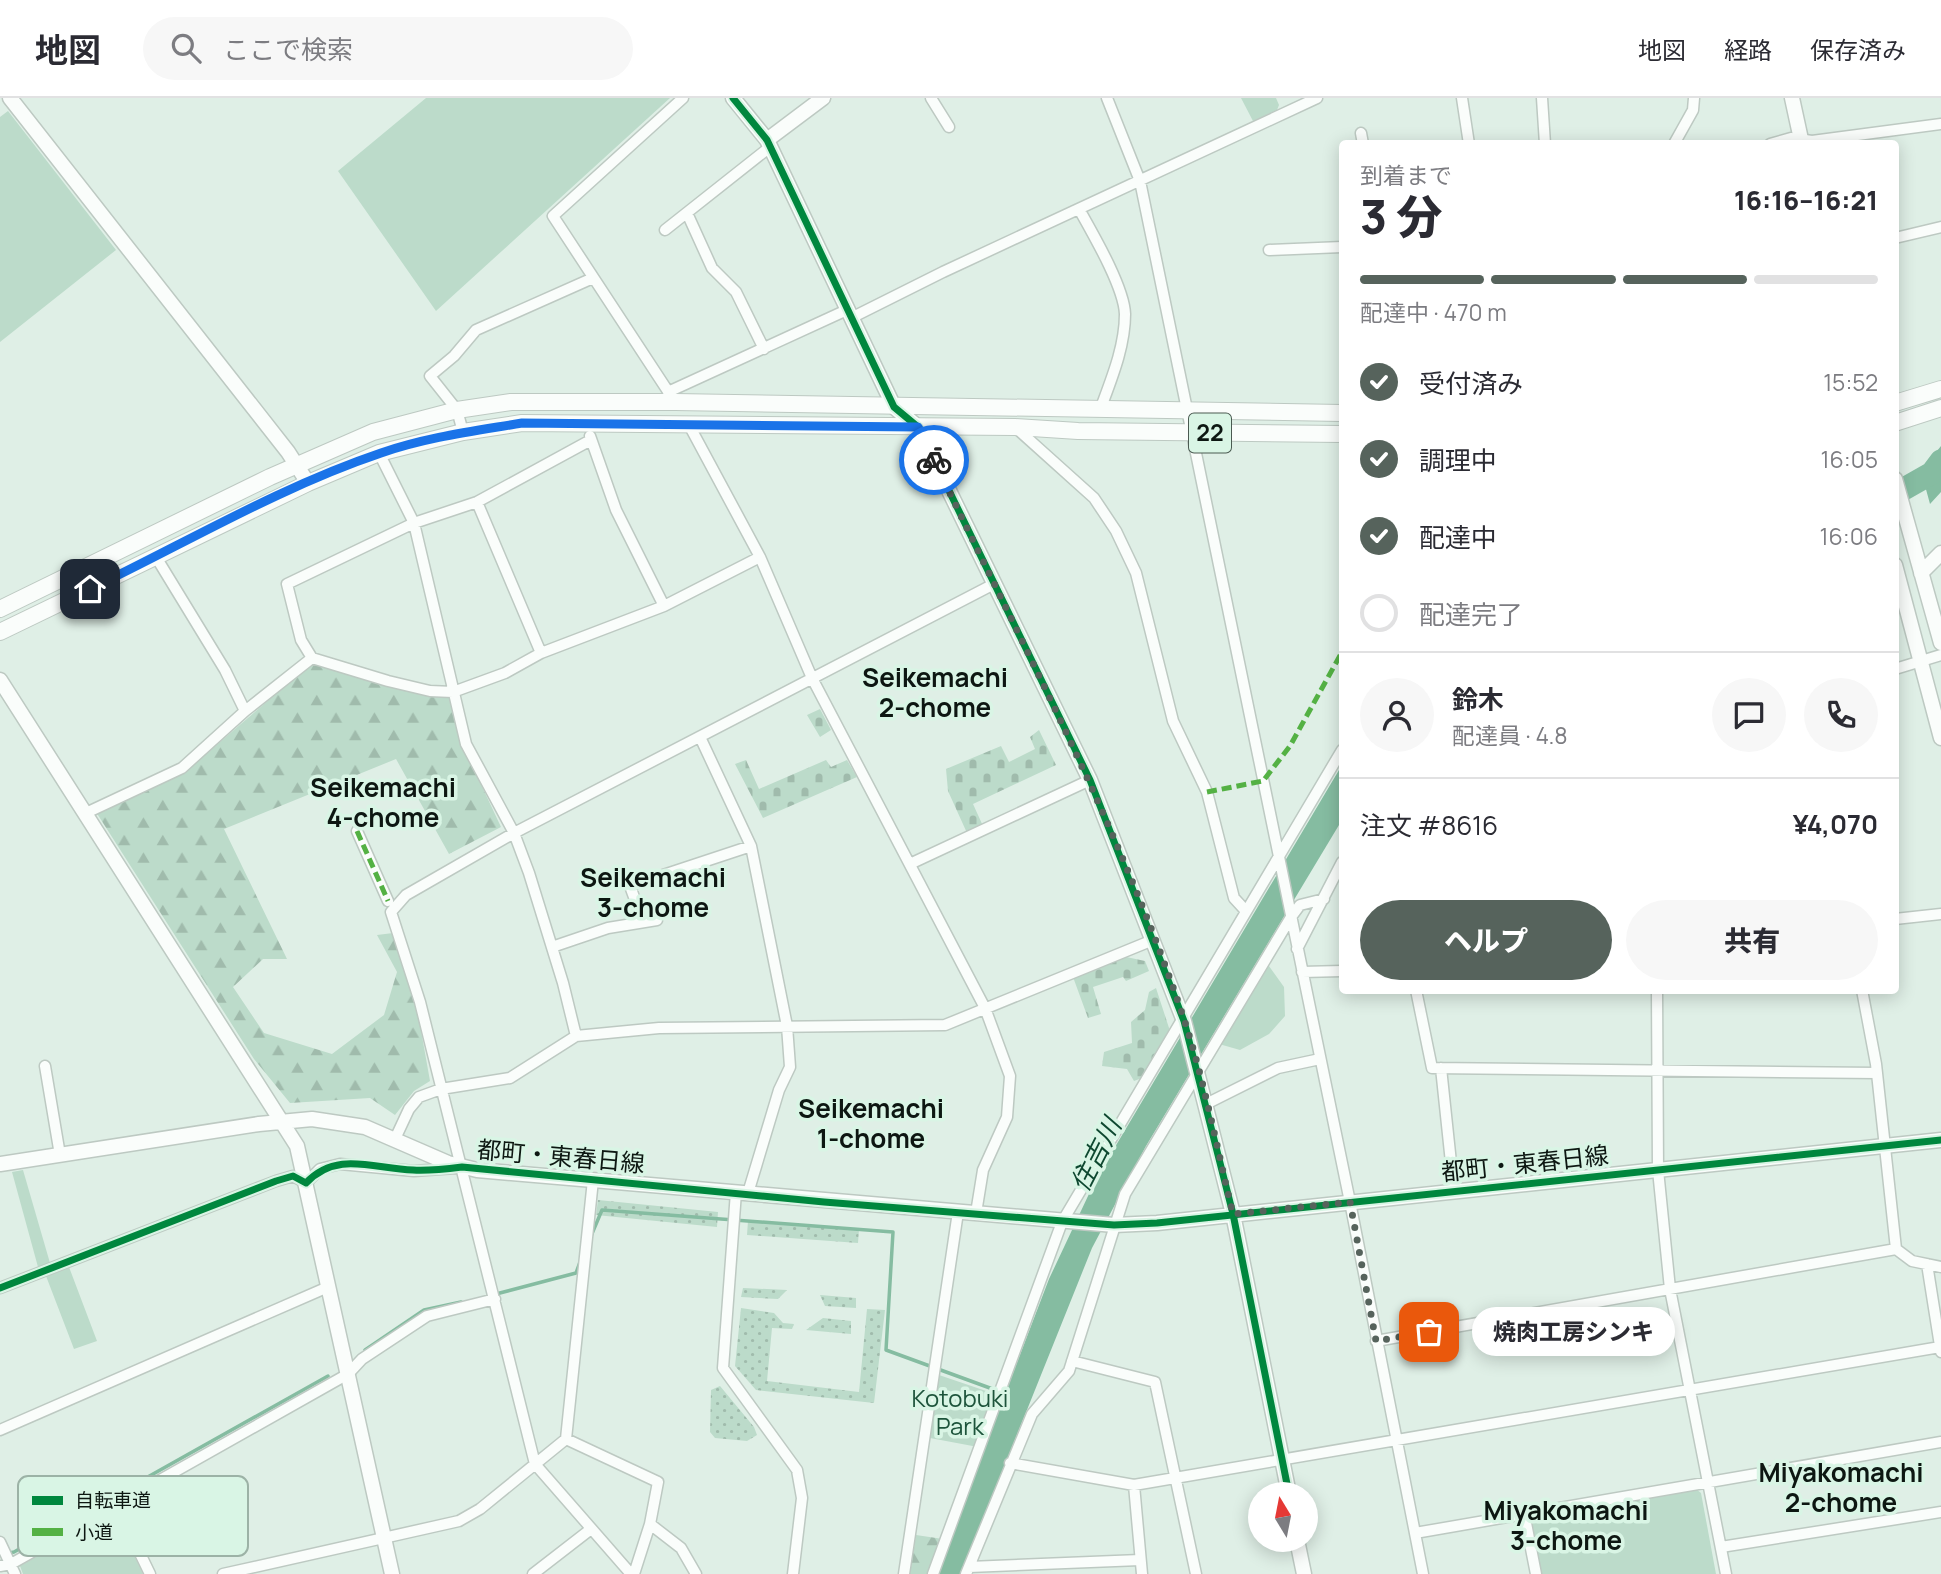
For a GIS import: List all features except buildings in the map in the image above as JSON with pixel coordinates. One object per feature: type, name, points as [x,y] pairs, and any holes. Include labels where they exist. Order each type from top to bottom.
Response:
[{"type":"main road","points":[[1899,402],[1941,389]]},
{"type":"main road","name":"22","points":[[0,609],[297,464],[373,432],[457,410],[537,401],[672,397],[894,407],[1339,413]]},
{"type":"main road","points":[[1899,422],[1941,408]]},
{"type":"main road","name":"22","points":[[0,632],[308,483],[379,453],[463,432],[522,423],[1014,427],[1339,434]]},
{"type":"street","points":[[10,98],[297,464],[308,483]]},
{"type":"street","points":[[683,98],[553,216],[672,397],[764,349],[851,313],[1317,98]]},
{"type":"street","points":[[733,98],[769,144],[894,407],[918,427],[1090,780],[1183,1018],[1199,1070],[1233,1214],[1287,1482]]},
{"type":"street","points":[[665,230],[823,98]]},
{"type":"street","points":[[932,98],[949,128]]},
{"type":"street","points":[[1107,98],[1140,181],[1350,1202],[1423,1574]]},
{"type":"street","points":[[1283,98],[1289,110]]},
{"type":"street","points":[[1462,98],[1468,140]]},
{"type":"street","points":[[1542,98],[1545,140]]},
{"type":"street","points":[[1676,140],[1693,110],[1694,98]]},
{"type":"street","points":[[1791,98],[1802,140]]},
{"type":"street","points":[[1820,140],[1941,124]]},
{"type":"street","points":[[1079,209],[1110,268],[1125,313],[1117,361],[1100,410]]},
{"type":"street","points":[[687,213],[712,268],[736,292],[764,349]]},
{"type":"street","points":[[1899,237],[1941,227]]},
{"type":"street","points":[[1269,250],[1339,247]]},
{"type":"street","points":[[463,432],[457,410],[429,376],[454,356],[477,330],[593,278]]},
{"type":"street","points":[[591,424],[589,441],[616,510],[664,606]]},
{"type":"street","points":[[689,425],[760,558],[812,678],[912,863],[985,1008],[1010,1076],[1007,1117],[983,1170],[976,1213]]},
{"type":"street","points":[[1014,427],[1094,498],[1116,531],[1136,573],[1173,721],[1207,792],[1234,898],[1245,910]]},
{"type":"street","points":[[589,441],[477,502],[414,523],[287,584],[301,640],[312,658],[430,691],[453,692],[505,673],[541,653],[664,606],[760,558]]},
{"type":"street","points":[[379,453],[414,523],[466,744],[514,833],[552,947],[576,1036]]},
{"type":"street","points":[[1899,491],[1941,643]]},
{"type":"street","points":[[477,502],[541,653]]},
{"type":"street","points":[[1922,573],[1941,553]]},
{"type":"street","points":[[156,557],[225,670],[245,711]]},
{"type":"street","points":[[1899,579],[1941,738]]},
{"type":"street","points":[[566,1439],[658,1482],[650,1524],[632,1574],[535,1464],[414,978],[391,912],[406,895],[514,833],[994,584]]},
{"type":"street","points":[[1899,668],[1941,655]]},
{"type":"street","points":[[86,813],[182,768],[245,711],[312,658]]},
{"type":"street","points":[[0,680],[297,1146],[392,1574]]},
{"type":"street","points":[[700,737],[751,846],[788,1026],[790,1067],[742,1193],[723,1368],[797,1470],[802,1498],[793,1574]]},
{"type":"street","points":[[933,1574],[1062,1222],[1339,755]]},
{"type":"street","points":[[912,863],[1090,780]]},
{"type":"street","points":[[357,831],[388,901]]},
{"type":"street","points":[[552,947],[608,928],[657,920],[653,911],[638,908],[630,886],[751,846]]},
{"type":"street","points":[[1297,949],[1339,868]]},
{"type":"street","points":[[1140,1560],[967,1571],[1010,1463],[1037,1405],[1063,1378],[1072,1361],[1125,1194],[1290,915],[1300,905],[1324,899]]},
{"type":"street","points":[[1899,919],[1941,914]]},
{"type":"street","points":[[394,1139],[414,1102],[425,1093],[510,1078],[576,1036],[659,1028],[919,1028],[945,1025],[1153,940]]},
{"type":"street","points":[[1302,972],[1339,971]]},
{"type":"street","points":[[1417,994],[1432,1068],[1877,1073]]},
{"type":"street","points":[[1657,994],[1658,1170],[1670,1289],[1726,1574]]},
{"type":"street","points":[[1863,994],[1877,1073],[1896,1250]]},
{"type":"street","points":[[1206,1104],[1278,1068],[1320,1059]]},
{"type":"street","points":[[45,1066],[60,1155]]},
{"type":"street","points":[[1441,1068],[1454,1191]]},
{"type":"street","points":[[0,1164],[283,1121],[340,1122],[394,1139],[462,1167]]},
{"type":"street","name":"都町・東春日線","points":[[306,1183],[320,1169],[340,1164],[414,1171],[462,1167],[1114,1225],[1941,1140]]},
{"type":"street","points":[[0,1288],[276,1181],[293,1176],[306,1183]]},
{"type":"street","points":[[223,1574],[459,1521],[480,1509],[566,1439],[593,1180]]},
{"type":"street","points":[[904,1574],[958,1212]]},
{"type":"street","points":[[1376,1341],[1896,1250],[1912,1261],[1941,1267]]},
{"type":"street","points":[[1010,1463],[1134,1485],[1690,1389],[1940,1349],[1927,1264]]},
{"type":"street","points":[[0,1430],[328,1287]]},
{"type":"street","points":[[166,1476],[348,1374],[362,1359],[427,1316],[495,1298]]},
{"type":"street","points":[[1072,1361],[1155,1382],[1196,1574]]},
{"type":"street","points":[[1415,1533],[1941,1442]]},
{"type":"street","points":[[1134,1485],[1142,1574]]},
{"type":"street","points":[[1721,1547],[1941,1512]]},
{"type":"street","points":[[1524,1513],[1536,1574]]},
{"type":"street","points":[[650,1524],[681,1548],[696,1574]]},
{"type":"street","points":[[535,1573],[592,1529]]},
{"type":"street","points":[[0,1542],[9,1568],[29,1556]]},
{"type":"street","points":[[1299,1552],[1304,1574]]},
{"type":"street","points":[[141,1556],[150,1574]]},
{"type":"green space","points":[[426,98],[670,98],[436,311],[338,171]]},
{"type":"green space","points":[[1241,98],[1276,98],[1279,105],[1277,110],[1253,121]]},
{"type":"green space","points":[[8,111],[116,250],[0,342],[0,117]]},
{"type":"green space","points":[[313,662],[449,695],[464,748],[501,827],[449,854],[396,759],[224,829],[287,959],[263,959],[233,987],[264,1033],[332,1054],[384,1015],[397,972],[377,935],[393,933],[417,1008],[430,1081],[414,1091],[395,1115],[370,1098],[290,1103],[254,1059],[96,812],[184,773]]},
{"type":"green space","points":[[820,709],[831,730],[820,737],[807,715]]},
{"type":"green space","points":[[1039,730],[1056,765],[973,804],[983,826],[967,833],[948,791],[946,769],[1001,746],[1009,762],[1035,749],[1030,737]]},
{"type":"green space","points":[[746,760],[759,789],[826,760],[831,767],[847,760],[857,777],[763,818],[735,764]]},
{"type":"green space","points":[[1117,955],[1145,961],[1149,971],[1126,981],[1123,977],[1093,987],[1101,1014],[1088,1018],[1073,977]]},
{"type":"green space","points":[[1266,962],[1284,987],[1285,1016],[1269,1034],[1240,1050],[1219,1044]]},
{"type":"green space","points":[[1156,988],[1170,1031],[1142,1078],[1134,1081],[1127,1069],[1102,1066],[1104,1052],[1132,1043],[1131,1022],[1145,1010],[1149,992]]},
{"type":"green space","points":[[23,1170],[50,1263],[38,1267],[12,1172]]},
{"type":"green space","points":[[598,1200],[718,1212],[717,1227],[596,1215]]},
{"type":"green space","points":[[748,1221],[859,1229],[858,1243],[747,1235]]},
{"type":"green space","points":[[69,1267],[97,1341],[74,1349],[46,1276]]},
{"type":"green space","points":[[743,1288],[787,1290],[778,1299],[741,1297]]},
{"type":"green space","points":[[820,1295],[856,1298],[856,1308],[825,1306]]},
{"type":"green space","points":[[741,1308],[774,1313],[783,1323],[794,1324],[792,1329],[772,1328],[767,1381],[859,1392],[867,1309],[885,1310],[874,1403],[756,1390],[735,1366]]},
{"type":"green space","points":[[823,1318],[851,1321],[851,1334],[806,1330]]},
{"type":"green space","name":"Kotobuki Park","points":[[936,1374],[995,1394],[978,1447],[930,1438]]},
{"type":"green space","points":[[720,1386],[754,1427],[757,1435],[747,1441],[715,1438],[710,1432],[711,1390]]},
{"type":"green space","points":[[1696,1489],[1701,1493],[1716,1574],[1541,1574],[1532,1522],[1535,1517]]},
{"type":"green space","points":[[916,1535],[943,1539],[929,1574],[910,1574]]},
{"type":"green space","points":[[38,1556],[134,1556],[143,1574],[23,1574],[20,1566]]},
{"type":"shaded area","points":[[1941,446],[1941,492],[1930,504],[1921,471]]},
{"type":"shaded area","name":"住吉川","points":[[1339,770],[1339,825],[1146,1146],[1092,1248],[961,1574],[936,1574],[1049,1279],[1096,1179]]},
{"type":"waterway","name":"住吉川","points":[[1899,492],[1932,473],[1941,461]]},
{"type":"waterway","points":[[591,1236],[602,1210],[893,1232],[886,1350],[1009,1395]]},
{"type":"waterway","points":[[496,1294],[576,1273],[580,1262]]},
{"type":"waterway","points":[[365,1350],[424,1310],[461,1302]]},
{"type":"waterway","points":[[150,1476],[328,1376]]},
{"type":"waterway","points":[[0,1555],[18,1550]]},
{"type":"marked path","points":[[1207,792],[1263,781],[1290,746],[1339,657]]},
{"type":"marked path","points":[[357,831],[388,901]]},
{"type":"cycle path","points":[[733,98],[767,140],[894,407],[918,427],[1090,780],[1184,1021],[1233,1214],[1287,1482]]},
{"type":"cycle path","points":[[0,1288],[276,1181],[293,1176],[306,1183],[318,1173],[343,1164],[419,1170],[462,1167],[824,1202],[1114,1225],[1157,1223],[1941,1140]]},
{"type":"way so far","points":[[934,460],[1090,780],[1184,1021],[1233,1214],[1350,1202],[1376,1341],[1429,1332]]},
{"type":"place","name":"焼肉工房シンキ","points":[[1429,1332]]},
{"type":"district","name":"Seikemachi 2-chome","points":[[935,693]]},
{"type":"district","name":"Seikemachi 4-chome","points":[[383,803]]},
{"type":"district","name":"Seikemachi 3-chome","points":[[653,893]]},
{"type":"district","name":"Seikemachi 1-chome","points":[[871,1124]]},
{"type":"district","name":"Miyakomachi 2-chome","points":[[1841,1488]]},
{"type":"district","name":"Miyakomachi 3-chome","points":[[1566,1526]]},
{"type":"route","points":[[90,589],[308,483],[379,453],[463,432],[522,423],[804,428],[918,427],[934,460]]}]
